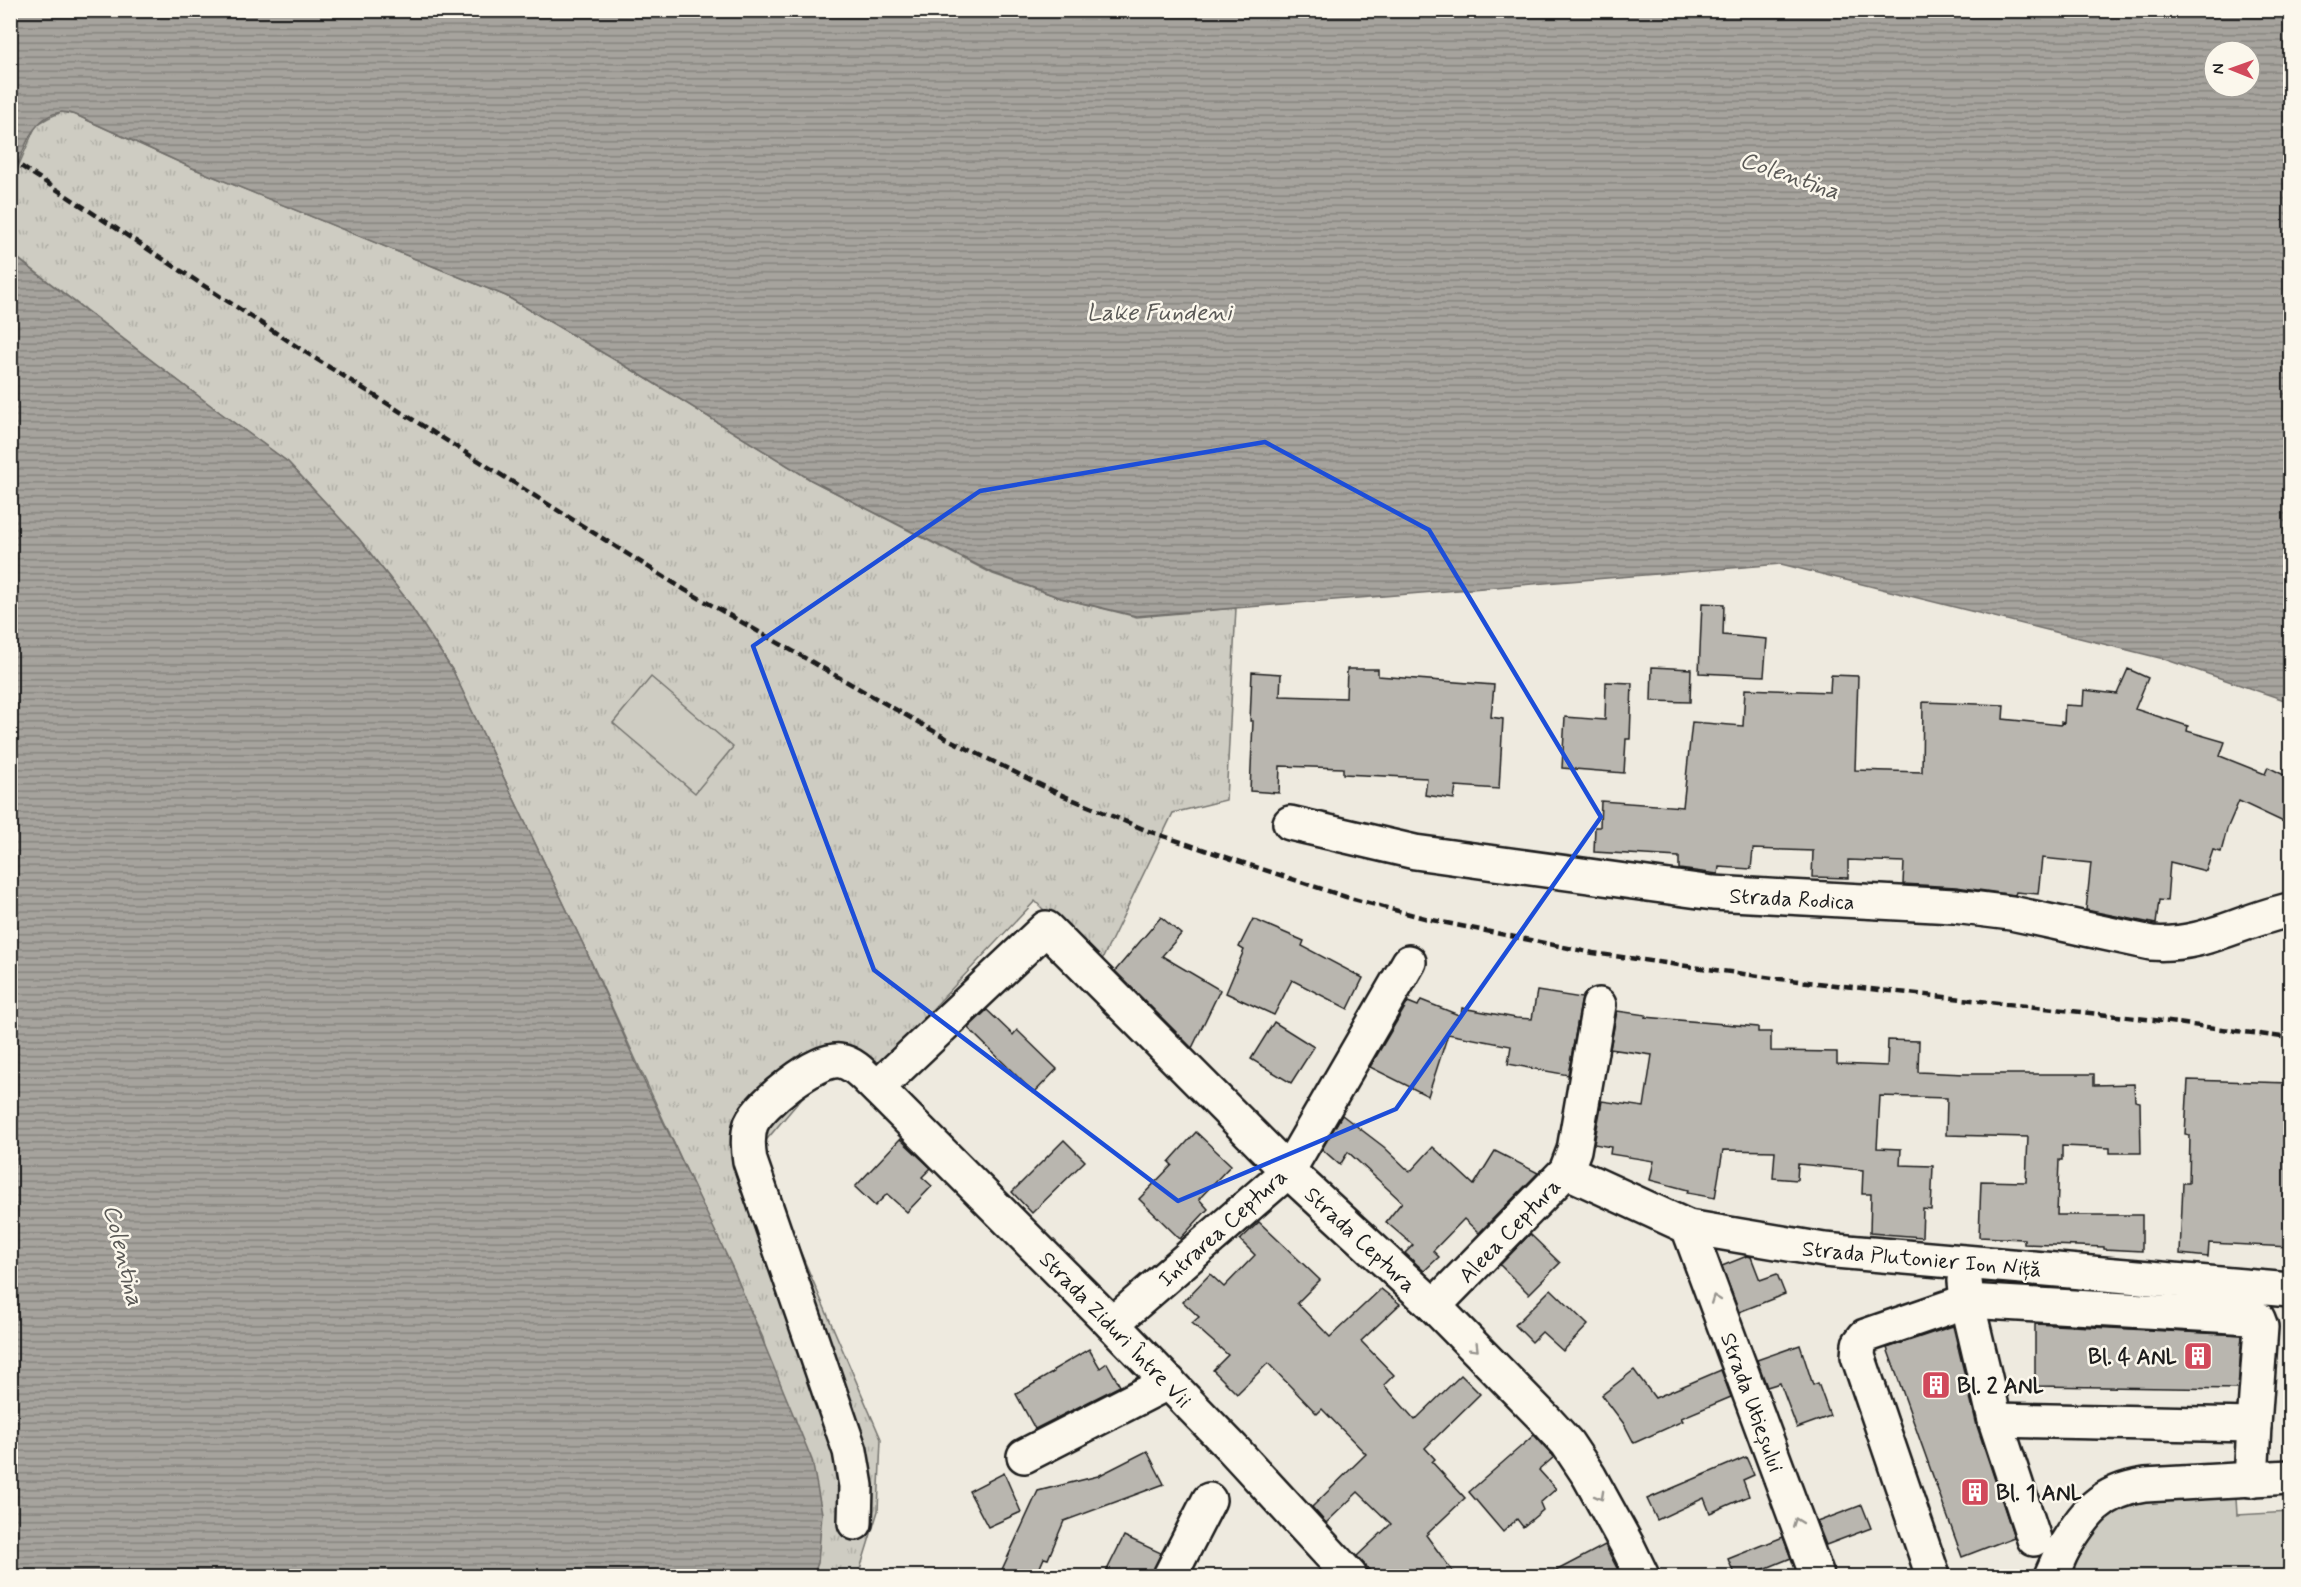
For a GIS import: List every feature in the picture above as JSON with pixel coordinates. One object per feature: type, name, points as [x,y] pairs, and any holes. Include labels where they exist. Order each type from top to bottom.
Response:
[{"type":"street","name":"Strada Rodica","points":[[1290,823],[1415,852],[1725,894],[1954,906],[2011,913],[2151,943],[2189,942],[2290,910]]},
{"type":"street","name":"Strada Ceptura","points":[[877,1088],[1046,928],[1288,1171],[1434,1306],[1567,1443],[1611,1515],[1642,1576]]},
{"type":"street","name":"Intrarea Ceptura","points":[[1112,1324],[1288,1171],[1409,962]]},
{"type":"street","name":"Aleea Ceptura","points":[[1434,1306],[1566,1171],[1574,1150],[1599,1005]]},
{"type":"street","name":"Strada Ziduri Între Vii","points":[[855,1523],[856,1485],[850,1450],[750,1161],[748,1145],[752,1124],[766,1106],[810,1069],[839,1061],[853,1066],[877,1088],[1112,1324],[1233,1449],[1350,1576]]},
{"type":"street","name":"Strada Plutonier Ion Niță","points":[[1566,1171],[1688,1227],[1824,1250],[2290,1290]]},
{"type":"street","name":"Strada Utieșului","points":[[1688,1227],[1817,1576]]},
{"type":"street","points":[[1964,1263],[1967,1301],[1995,1420],[2052,1561]]},
{"type":"street","points":[[1934,1576],[1858,1356],[1859,1344],[1865,1336],[1967,1301],[2258,1319],[2261,1327],[2251,1480]]},
{"type":"street","points":[[1024,1456],[1169,1382]]},
{"type":"street","points":[[1995,1420],[2254,1425]]},
{"type":"street","points":[[2052,1561],[2092,1508],[2110,1494],[2126,1487],[2290,1477]]},
{"type":"street","points":[[1170,1576],[1209,1500]]},
{"type":"highlighted area","points":[[1265,442],[1429,530],[1601,817],[1396,1109],[1178,1201],[874,970],[753,646],[980,491]]},
{"type":"green space","points":[[61,112],[76,115],[190,167],[506,296],[639,374],[811,480],[993,574],[1061,598],[1137,617],[1236,608],[1226,800],[1173,813],[1099,966],[1035,901],[884,1060],[812,1086],[757,1151],[881,1439],[878,1511],[858,1576],[813,1576],[763,1338],[583,944],[453,671],[407,600],[359,539],[288,462],[11,253],[10,186],[36,125]]},
{"type":"green space","points":[[651,677],[733,747],[695,793],[613,723]]},
{"type":"green space","points":[[2236,1498],[2237,1515],[2290,1512],[2290,1572],[2280,1576],[2071,1576],[2074,1561],[2081,1548],[2095,1527],[2111,1514],[2127,1507],[2163,1500]]},
{"type":"water","name":"Lake Fundeni","points":[[11,10],[2290,11],[2290,702],[2164,659],[1781,564],[1136,616],[1061,598],[993,573],[811,480],[639,374],[506,296],[190,167],[76,115],[62,112],[41,121],[22,152],[11,185]]},
{"type":"water","name":"Colentina","points":[[10,253],[288,462],[359,539],[407,600],[453,671],[583,944],[644,1081],[734,1271],[812,1460],[822,1513],[818,1563],[813,1576],[11,1576]]},
{"type":"building","points":[[1702,603],[1724,604],[1723,635],[1767,639],[1764,676],[1699,673]]},
{"type":"building","points":[[1652,667],[1691,669],[1690,702],[1651,701]]},
{"type":"building","points":[[1347,669],[1378,669],[1378,676],[1494,685],[1491,717],[1503,719],[1499,789],[1456,786],[1454,799],[1425,795],[1427,778],[1343,774],[1343,768],[1280,766],[1279,793],[1250,791],[1253,721],[1250,721],[1252,672],[1281,674],[1280,696],[1346,698]]},
{"type":"building","points":[[2128,669],[2148,678],[2135,709],[2188,726],[2187,731],[2225,742],[2220,756],[2265,774],[2268,767],[2290,778],[2290,825],[2239,801],[2227,829],[2221,852],[2213,850],[2206,871],[2170,862],[2167,901],[2159,900],[2156,924],[2086,910],[2091,863],[2042,858],[2038,894],[2016,892],[2015,895],[1956,887],[1903,884],[1904,862],[1848,860],[1848,878],[1812,877],[1813,851],[1753,849],[1751,869],[1719,867],[1718,874],[1679,869],[1679,857],[1594,852],[1595,827],[1600,827],[1601,801],[1683,807],[1692,722],[1743,726],[1745,689],[1830,692],[1831,675],[1858,676],[1855,770],[1922,772],[1923,702],[2004,705],[2003,719],[2061,725],[2061,722],[2064,723],[2065,705],[2083,706],[2084,690],[2117,694]]},
{"type":"building","points":[[1606,682],[1632,683],[1630,739],[1626,739],[1624,773],[1562,768],[1565,717],[1605,720]]},
{"type":"building","points":[[1161,917],[1181,934],[1162,956],[1220,990],[1192,1048],[1115,971]]},
{"type":"building","points":[[1253,919],[1304,941],[1302,946],[1363,978],[1348,1009],[1292,980],[1274,1015],[1226,993],[1244,950],[1239,947]]},
{"type":"building","points":[[1537,991],[1582,998],[1568,1075],[1508,1064],[1511,1046],[1448,1034],[1428,1096],[1370,1067],[1408,1002],[1418,1006],[1421,1000],[1461,1016],[1462,1008],[1532,1019]]},
{"type":"building","points":[[987,1010],[1013,1035],[1017,1030],[1057,1069],[1034,1093],[968,1028]]},
{"type":"building","points":[[1617,1011],[1646,1015],[1645,1017],[1758,1027],[1758,1032],[1771,1032],[1771,1051],[1837,1052],[1837,1064],[1887,1066],[1888,1040],[1919,1041],[1918,1072],[2094,1074],[2094,1085],[2134,1084],[2135,1101],[2140,1102],[2141,1153],[2110,1153],[2110,1148],[2062,1146],[2062,1160],[2059,1160],[2057,1215],[2142,1215],[2142,1251],[2024,1244],[2024,1239],[1979,1237],[1981,1181],[2026,1182],[2028,1137],[1946,1135],[1947,1098],[1880,1096],[1877,1148],[1901,1149],[1900,1165],[1933,1166],[1931,1210],[1923,1209],[1922,1237],[1870,1233],[1871,1194],[1862,1194],[1863,1170],[1798,1164],[1797,1180],[1773,1178],[1775,1151],[1723,1150],[1715,1198],[1687,1193],[1688,1190],[1650,1180],[1654,1161],[1610,1154],[1611,1147],[1594,1144],[1602,1101],[1644,1107],[1652,1055],[1610,1049]]},
{"type":"building","points":[[1274,1022],[1314,1047],[1291,1083],[1251,1059]]},
{"type":"building","points":[[2188,1080],[2290,1083],[2290,1247],[2209,1243],[2208,1257],[2180,1254],[2183,1183],[2189,1183],[2190,1135],[2185,1134]]},
{"type":"building","points":[[1342,1115],[1384,1147],[1410,1172],[1433,1147],[1474,1185],[1495,1151],[1538,1173],[1479,1233],[1464,1219],[1433,1251],[1439,1257],[1424,1271],[1405,1253],[1413,1245],[1386,1222],[1402,1202],[1348,1152],[1340,1165],[1322,1149]]},
{"type":"building","points":[[1196,1132],[1231,1165],[1199,1199],[1208,1209],[1180,1239],[1139,1199],[1172,1165],[1169,1162]]},
{"type":"building","points":[[900,1139],[931,1168],[922,1177],[932,1186],[907,1212],[887,1194],[875,1206],[855,1187]]},
{"type":"building","points":[[1064,1140],[1085,1161],[1032,1213],[1012,1192]]},
{"type":"building","points":[[1259,1222],[1320,1280],[1297,1303],[1330,1337],[1381,1289],[1400,1304],[1361,1341],[1394,1375],[1384,1385],[1415,1420],[1461,1375],[1480,1394],[1425,1448],[1435,1459],[1432,1462],[1465,1498],[1426,1535],[1456,1576],[1375,1576],[1357,1556],[1391,1524],[1358,1492],[1326,1523],[1312,1507],[1366,1454],[1322,1409],[1317,1414],[1268,1363],[1237,1394],[1213,1370],[1228,1355],[1192,1323],[1199,1317],[1183,1302],[1210,1274],[1224,1287],[1255,1255],[1240,1240]]},
{"type":"building","points":[[1530,1234],[1560,1263],[1529,1294],[1500,1265]]},
{"type":"building","points":[[1747,1256],[1751,1257],[1760,1280],[1777,1274],[1785,1294],[1739,1312],[1722,1266]]},
{"type":"building","points":[[1551,1289],[1588,1325],[1563,1351],[1542,1332],[1532,1342],[1515,1325]]},
{"type":"building","points":[[2035,1324],[2242,1335],[2238,1389],[2035,1386]]},
{"type":"building","points":[[1953,1326],[1977,1426],[2014,1537],[1962,1557],[1887,1348]]},
{"type":"building","points":[[1800,1345],[1813,1385],[1818,1383],[1830,1416],[1797,1428],[1780,1383],[1767,1387],[1757,1360]]},
{"type":"building","points":[[1089,1349],[1100,1368],[1107,1363],[1120,1386],[1035,1429],[1016,1394]]},
{"type":"building","points":[[1634,1370],[1655,1398],[1721,1370],[1731,1397],[1681,1418],[1683,1421],[1634,1443],[1624,1424],[1602,1395]]},
{"type":"building","points":[[1534,1435],[1554,1457],[1539,1470],[1556,1489],[1540,1503],[1543,1510],[1523,1527],[1517,1519],[1503,1532],[1469,1492]]},
{"type":"building","points":[[1147,1451],[1164,1484],[1064,1521],[1048,1559],[1044,1558],[1036,1576],[999,1576],[1038,1491],[1098,1476]]},
{"type":"building","points":[[1746,1457],[1754,1475],[1743,1480],[1749,1496],[1710,1513],[1704,1498],[1657,1520],[1647,1499]]},
{"type":"building","points":[[1004,1473],[1021,1512],[988,1527],[969,1491]]},
{"type":"building","points":[[1862,1505],[1871,1528],[1826,1545],[1817,1522]]},
{"type":"building","points":[[1124,1536],[1161,1553],[1151,1576],[1104,1576]]},
{"type":"building","points":[[1783,1537],[1791,1558],[1747,1576],[1735,1576],[1728,1559]]},
{"type":"building","points":[[1605,1545],[1621,1576],[1546,1576]]},
{"type":"railway","points":[[10,159],[313,357],[685,590],[946,738],[1057,793],[1148,831],[1346,897],[1432,920],[1593,953],[1780,979],[2154,1020],[2290,1038]]},
{"type":"place","name":"Bl. 4 ANL","points":[[2198,1356]]},
{"type":"place","name":"Bl. 2 ANL","points":[[1936,1385]]},
{"type":"place","name":"Bl. 1 ANL","points":[[1975,1492]]}]
